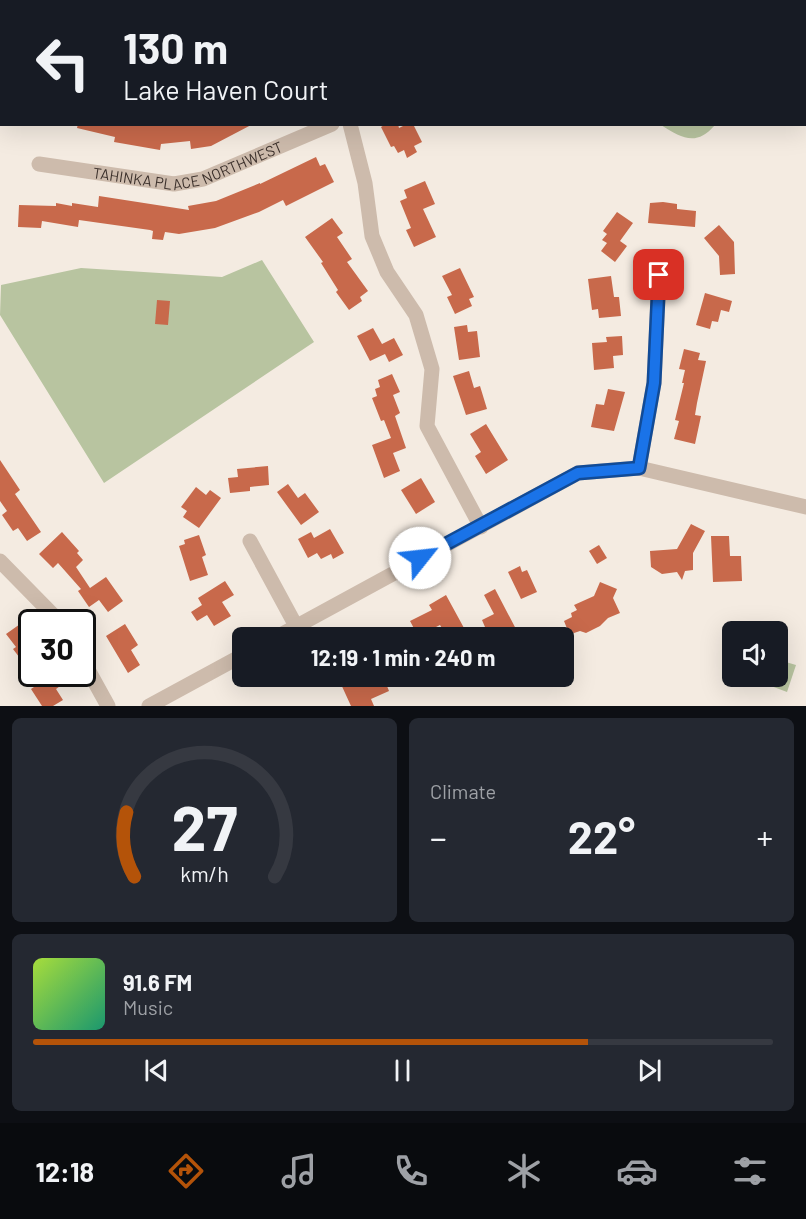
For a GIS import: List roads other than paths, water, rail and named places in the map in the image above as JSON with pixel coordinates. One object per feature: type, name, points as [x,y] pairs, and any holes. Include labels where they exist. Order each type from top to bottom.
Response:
[{"type":"street","name":"TAHINKA PLACE NORTHWEST","points":[[39,164],[174,184],[203,179],[327,126]]},
{"type":"street","points":[[351,126],[365,183],[372,236],[387,272],[416,315],[432,369],[427,426],[481,527]]},
{"type":"street","points":[[639,468],[654,383],[659,275]]},
{"type":"street","points":[[250,541],[296,626],[578,473],[639,468],[806,507]]},
{"type":"street","points":[[0,561],[47,609]]},
{"type":"street","points":[[149,706],[232,661]]},
{"type":"street","points":[[96,684],[108,706]]}]
